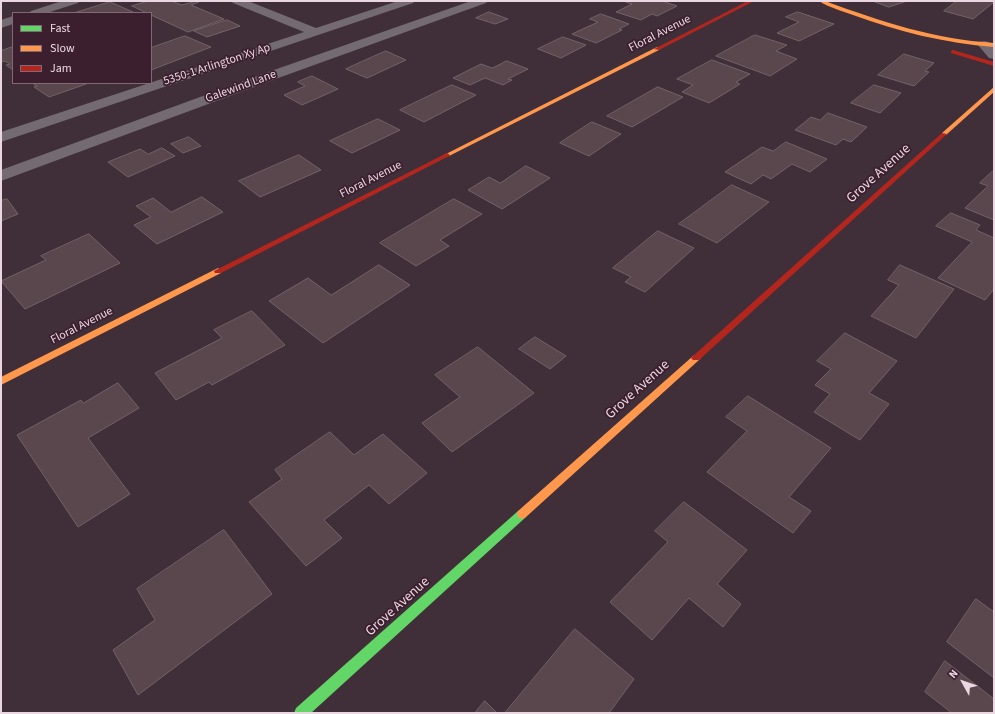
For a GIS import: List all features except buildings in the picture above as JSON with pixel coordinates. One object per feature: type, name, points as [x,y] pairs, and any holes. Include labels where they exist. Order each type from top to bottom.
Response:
[{"type":"street","points":[[38,12],[74,1]]},
{"type":"street","points":[[237,1],[310,30]]},
{"type":"street","name":"5350-1 Arlington Xy Ap","points":[[1,137],[310,30],[383,1]]},
{"type":"street","name":"5350-1 Arlington Xy Ap","points":[[152,79],[409,1]]},
{"type":"street","name":"Galewind Lane","points":[[1,176],[276,74],[482,1]]},
{"type":"street","name":"Floral Avenue","points":[[1,381],[752,1]]},
{"type":"street","points":[[821,1],[902,32],[923,42],[994,64]]},
{"type":"street","points":[[1,24],[12,20]]},
{"type":"street","points":[[902,32],[938,40],[989,45],[994,55]]},
{"type":"street","name":"5350-1 Arlington Xy Ap","points":[[1,137],[83,103],[137,84]]},
{"type":"street","name":"Grove Avenue","points":[[302,713],[994,89]]},
{"type":"traffic: fast","points":[[301,713],[522,514]]},
{"type":"traffic: slow","points":[[821,1],[885,24],[927,36],[994,45]]},
{"type":"traffic: slow","points":[[447,155],[657,49]]},
{"type":"traffic: slow","points":[[944,134],[994,89]]},
{"type":"traffic: slow","points":[[1,381],[218,271]]},
{"type":"traffic: slow","points":[[522,514],[696,358]]},
{"type":"traffic: jam","points":[[657,49],[752,1]]},
{"type":"traffic: jam","points":[[953,52],[994,64]]},
{"type":"traffic: jam","points":[[696,358],[944,134]]},
{"type":"traffic: jam","points":[[218,271],[447,155]]}]
